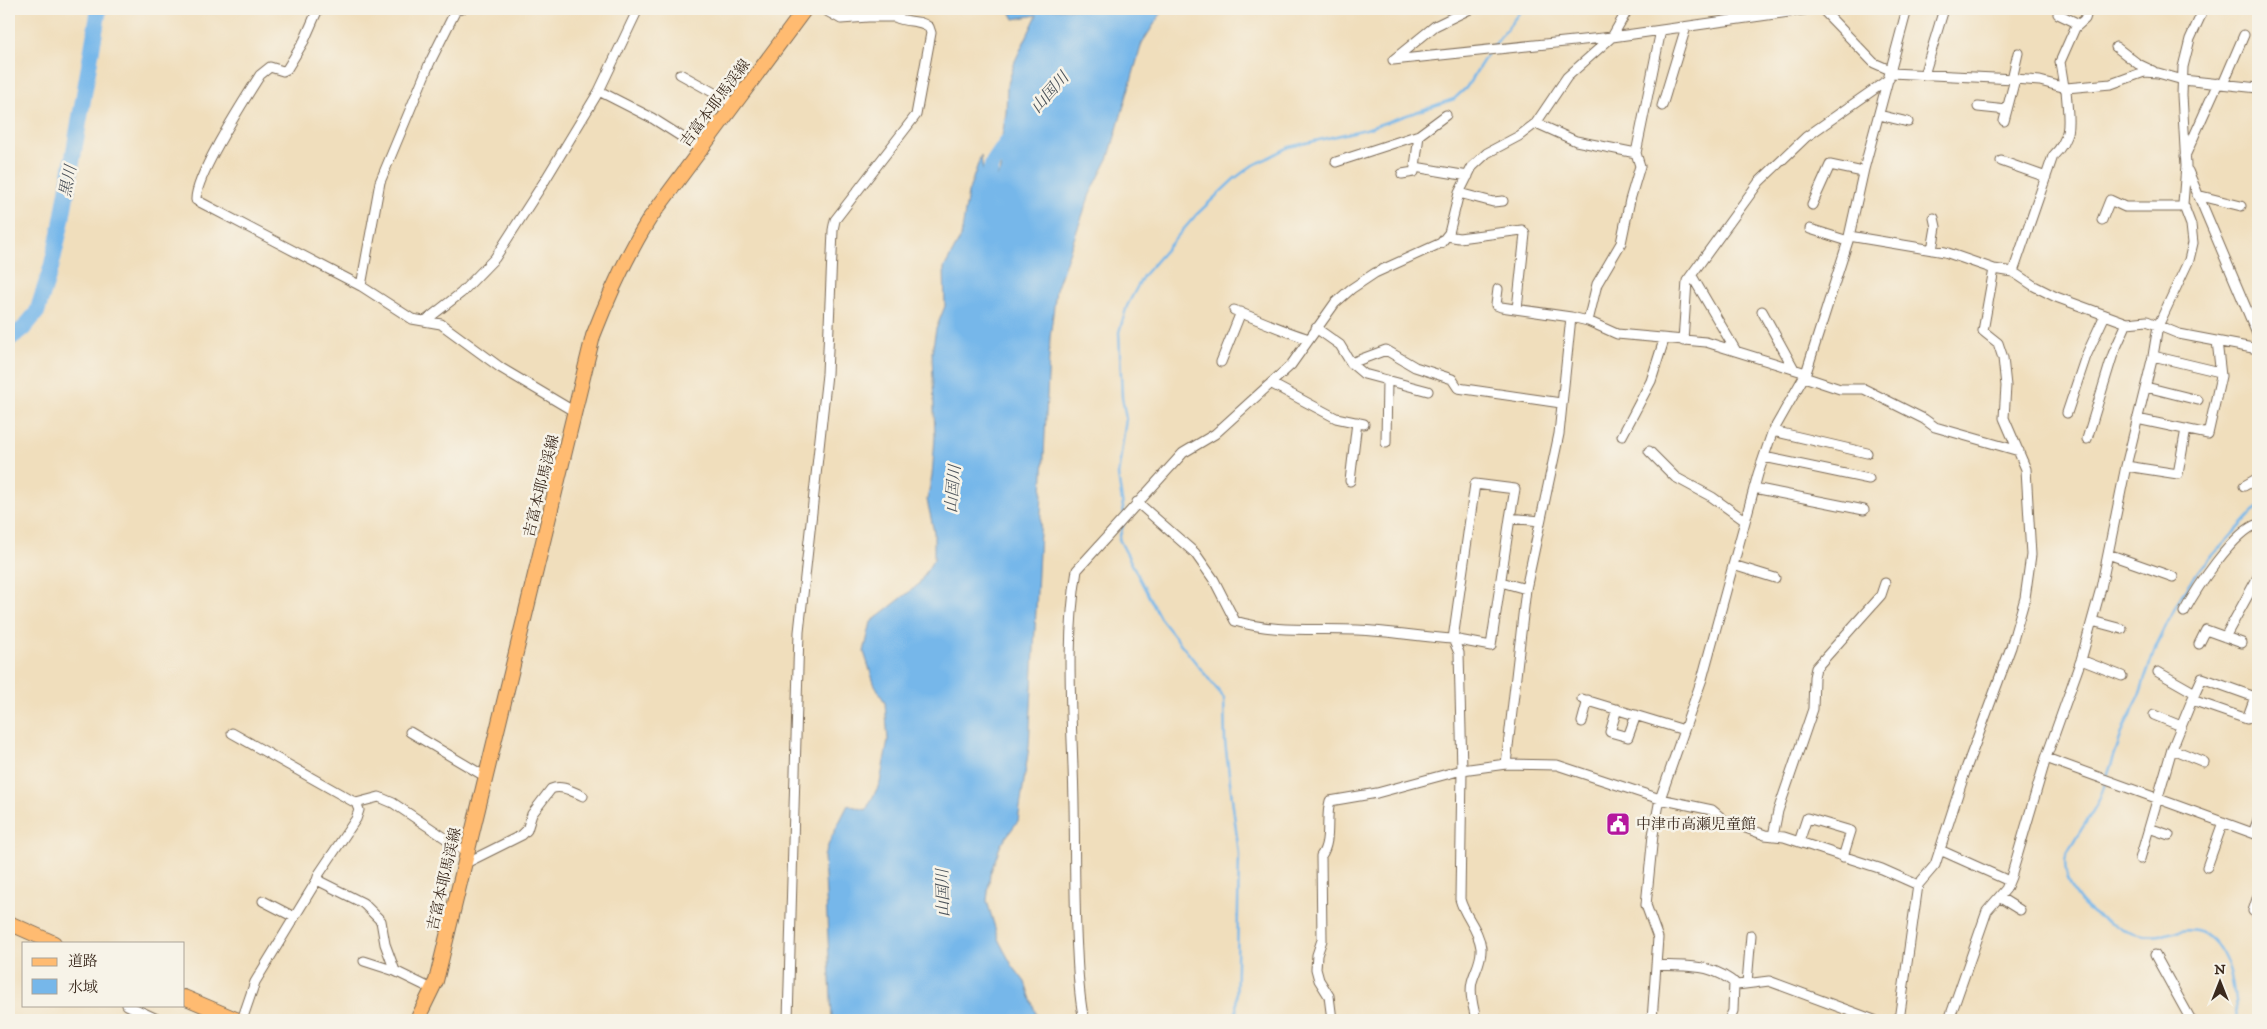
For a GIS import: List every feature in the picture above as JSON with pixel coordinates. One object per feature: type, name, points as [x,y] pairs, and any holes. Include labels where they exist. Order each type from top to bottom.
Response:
[{"type":"main road","name":"吉富本耶馬渓線","points":[[417,1020],[432,989],[442,960],[465,858],[576,412],[593,336],[622,265],[650,218],[806,9]]},
{"type":"main road","points":[[9,923],[52,942]]},
{"type":"main road","points":[[185,997],[238,1020]]},
{"type":"street","points":[[318,9],[304,41],[285,71],[270,67],[260,75],[211,160],[196,192],[196,200],[361,286],[412,319],[441,324],[501,368],[576,412]]},
{"type":"street","points":[[361,286],[380,182],[430,62],[458,9]]},
{"type":"street","points":[[425,321],[461,293],[495,258],[544,182],[598,91],[638,9]]},
{"type":"street","points":[[788,1020],[799,632],[826,374],[833,230],[835,220],[916,114],[930,33],[929,27],[920,21],[903,22],[897,13],[841,20],[823,9]]},
{"type":"street","points":[[1470,9],[1435,26],[1393,60],[1612,37],[1808,9]]},
{"type":"street","points":[[1084,1020],[1080,1002],[1075,918],[1071,660],[1074,586],[1077,570],[1183,453],[1215,434],[1291,365],[1335,303],[1351,289],[1375,273],[1441,243],[1446,236],[1458,193],[1472,167],[1487,153],[1519,136],[1536,123],[1567,77],[1612,37],[1628,9]]},
{"type":"street","points":[[1822,9],[1874,63],[1890,74],[2040,81],[2065,87],[2104,85],[2144,72],[2158,73]]},
{"type":"street","points":[[1652,1020],[1658,938],[1646,906],[1653,835],[1660,799],[1702,679],[1744,520],[1764,457],[1773,431],[1805,375],[1849,239],[1863,172],[1907,9]]},
{"type":"street","points":[[1924,75],[1944,9]]},
{"type":"street","points":[[2013,272],[2053,156],[2063,146],[2068,136],[2065,87],[2060,62],[2075,28],[2085,19],[2088,9]]},
{"type":"street","points":[[1949,1020],[1987,911],[2009,881],[2046,758],[2081,660],[2108,554],[2126,466],[2153,356],[2158,326],[2189,260],[2193,243],[2191,225],[2185,207],[2186,161],[2182,122],[2183,67],[2190,39],[2201,15],[2201,9]]},
{"type":"street","points":[[2058,14],[2079,24]]},
{"type":"street","points":[[1662,106],[1686,27]]},
{"type":"street","points":[[1588,321],[1596,284],[1621,242],[1640,166],[1636,153],[1662,30]]},
{"type":"street","points":[[2244,35],[2186,161],[2197,195],[2258,336]]},
{"type":"street","points":[[2116,47],[2138,64],[2158,73],[2183,80],[2258,88]]},
{"type":"street","points":[[2004,121],[2018,53]]},
{"type":"street","points":[[680,74],[734,104]]},
{"type":"street","points":[[1683,341],[1687,281],[1759,182],[1806,137],[1890,74]]},
{"type":"street","points":[[598,91],[652,118],[701,148]]},
{"type":"street","points":[[1978,107],[2007,110]]},
{"type":"street","points":[[1336,162],[1419,135],[1446,115]]},
{"type":"street","points":[[1879,115],[1908,122]]},
{"type":"street","points":[[1536,123],[1576,141],[1636,153]]},
{"type":"street","points":[[1402,174],[1414,172],[1419,135]]},
{"type":"street","points":[[2001,161],[2046,177]]},
{"type":"street","points":[[1812,205],[1830,165],[1863,172]]},
{"type":"street","points":[[1415,167],[1468,176]]},
{"type":"street","points":[[1458,193],[1493,202],[1503,201]]},
{"type":"street","points":[[2197,195],[2241,206]]},
{"type":"street","points":[[2102,220],[2110,200],[2125,207],[2185,207]]},
{"type":"street","points":[[1932,250],[1936,227],[1934,218]]},
{"type":"street","points":[[1810,229],[1849,239],[1945,252],[1994,269],[2013,272],[2034,286],[2127,323],[2148,321],[2179,334],[2258,349]]},
{"type":"street","points":[[1446,236],[1459,238],[1522,230],[1526,234],[1517,309]]},
{"type":"street","points":[[1901,1020],[1918,885],[1935,865],[1967,766],[2011,647],[2025,598],[2032,555],[2026,469],[2004,418],[2006,386],[2003,358],[1998,343],[1983,331],[1994,269]]},
{"type":"street","points":[[1692,276],[1736,351]]},
{"type":"street","points":[[1498,289],[1496,305],[1588,321],[1617,334],[1664,340],[1706,342],[1794,369],[1840,389],[1864,389],[1924,419],[1935,428],[2019,451]]},
{"type":"street","points":[[1221,362],[1237,311],[1281,330],[1309,339]]},
{"type":"street","points":[[1762,311],[1794,369]]},
{"type":"street","points":[[2067,413],[2086,356],[2105,315]]},
{"type":"street","points":[[1506,764],[1526,589],[1559,434],[1571,317]]},
{"type":"street","points":[[2088,439],[2113,354],[2127,323]]},
{"type":"street","points":[[1316,328],[1340,345],[1351,363],[1364,374],[1428,391]]},
{"type":"street","points":[[1622,436],[1651,381],[1664,340]]},
{"type":"street","points":[[2137,420],[2208,434],[2220,372],[2217,341]]},
{"type":"street","points":[[1351,363],[1386,350],[1415,367],[1452,379],[1458,388],[1561,403]]},
{"type":"street","points":[[2153,356],[2220,372]]},
{"type":"street","points":[[1386,380],[1386,442]]},
{"type":"street","points":[[1272,384],[1336,418],[1361,423],[1350,481]]},
{"type":"street","points":[[2146,387],[2198,400]]},
{"type":"street","points":[[2126,466],[2178,474],[2186,429]]},
{"type":"street","points":[[1773,431],[1866,453]]},
{"type":"street","points":[[1649,451],[1675,477],[1712,497],[1744,520]]},
{"type":"street","points":[[1764,457],[1869,479]]},
{"type":"street","points":[[2244,486],[2258,478]]},
{"type":"street","points":[[1137,502],[1195,553],[1214,580],[1235,621],[1252,626],[1318,630],[1358,630],[1453,639],[1491,646],[1515,489],[1475,484],[1453,639],[1459,653],[1462,770],[1460,898],[1462,911],[1477,932],[1481,946],[1480,960],[1472,980],[1471,991],[1476,1020]]},
{"type":"street","points":[[1754,488],[1864,510]]},
{"type":"street","points":[[1510,518],[1540,521]]},
{"type":"street","points":[[2184,612],[2196,589],[2228,548],[2258,524]]},
{"type":"street","points":[[2108,554],[2173,577]]},
{"type":"street","points":[[1732,565],[1775,578]]},
{"type":"street","points":[[2225,637],[2258,577]]},
{"type":"street","points":[[1501,582],[1526,589]]},
{"type":"street","points":[[1773,836],[1778,811],[1813,709],[1816,668],[1881,595],[1885,583]]},
{"type":"street","points":[[2092,621],[2122,629]]},
{"type":"street","points":[[2200,644],[2206,630],[2242,643]]},
{"type":"street","points":[[2081,660],[2122,676]]},
{"type":"street","points":[[2140,859],[2172,749],[2193,697],[2202,678],[2255,697],[2247,718],[2193,697],[2158,672]]},
{"type":"street","points":[[1582,722],[1585,699],[1684,730]]},
{"type":"street","points":[[1617,709],[1610,732],[1628,737],[1636,715]]},
{"type":"street","points":[[2154,715],[2182,726]]},
{"type":"street","points":[[410,732],[486,777]]},
{"type":"street","points":[[232,733],[356,803],[359,810],[356,819],[319,874],[255,982],[242,1020]]},
{"type":"street","points":[[2172,749],[2204,762]]},
{"type":"street","points":[[2046,758],[2256,834],[2258,820]]},
{"type":"street","points":[[1332,1020],[1329,996],[1319,980],[1316,969],[1317,955],[1322,940],[1320,856],[1326,848],[1330,801],[1377,793],[1462,770],[1506,764],[1557,765],[1660,799],[1712,810],[1724,820],[1764,835],[1799,842],[1843,856],[1882,869],[1918,885]]},
{"type":"street","points":[[356,803],[379,797],[393,804],[465,858],[522,835],[527,830],[532,814],[551,789],[556,787],[563,788],[583,796]]},
{"type":"street","points":[[1799,842],[1807,818],[1851,831],[1843,856]]},
{"type":"street","points":[[2206,867],[2223,822]]},
{"type":"street","points":[[2149,828],[2169,834]]},
{"type":"street","points":[[1940,850],[2009,881]]},
{"type":"street","points":[[317,880],[363,903],[381,921],[385,944],[395,971]]},
{"type":"street","points":[[1999,896],[2020,910]]},
{"type":"street","points":[[2258,896],[2253,911],[2258,912]]},
{"type":"street","points":[[262,901],[294,917]]},
{"type":"street","points":[[1747,983],[1751,935]]},
{"type":"street","points":[[2155,955],[2191,1020]]},
{"type":"street","points":[[364,961],[395,971],[432,989]]},
{"type":"street","points":[[1656,965],[1709,967],[1721,972],[1737,985],[1769,981],[1874,1020]]},
{"type":"street","points":[[1729,1020],[1732,1010],[1734,982]]},
{"type":"street","points":[[128,1006],[159,1020]]},
{"type":"water","points":[[1009,9],[1164,9],[1142,43],[1109,157],[1090,194],[1056,290],[1050,338],[1029,747],[1018,821],[1001,844],[990,874],[987,901],[999,941],[1012,965],[1025,982],[1038,1020],[832,1020],[824,856],[848,805],[866,810],[880,783],[888,740],[885,703],[874,683],[864,652],[871,622],[918,585],[934,559],[934,532],[927,500],[932,476],[935,437],[932,352],[936,329],[945,306],[944,268],[961,237],[968,193],[981,155],[985,193],[1001,171],[1007,87],[1015,61],[1037,15],[1014,19]]},
{"type":"waterway","name":"黒川","points":[[9,339],[24,328],[37,312],[51,268],[61,225],[99,9]]},
{"type":"waterway","points":[[1493,47],[1522,9]]},
{"type":"waterway","points":[[1124,514],[1118,475],[1126,419],[1122,397],[1119,332],[1127,306],[1143,276],[1196,215],[1234,179],[1250,167],[1289,147],[1366,129],[1454,99],[1466,88],[1488,53]]},
{"type":"waterway","name":"山国川","points":[[979,208],[993,163],[1013,133]]},
{"type":"waterway","points":[[2107,777],[2124,727],[2138,699],[2156,646],[2181,596],[2199,570],[2258,507]]},
{"type":"waterway","points":[[1124,522],[1119,539],[1160,618],[1224,698],[1225,742],[1239,854],[1236,1020]]},
{"type":"waterway","points":[[2105,783],[2096,805],[2066,856],[2068,880],[2074,893],[2089,910],[2112,925],[2124,930],[2149,935],[2193,930],[2204,934],[2213,941],[2220,950],[2230,972],[2237,1020]]},
{"type":"place","name":"中津市高瀬児童館","points":[[1618,824]]}]
